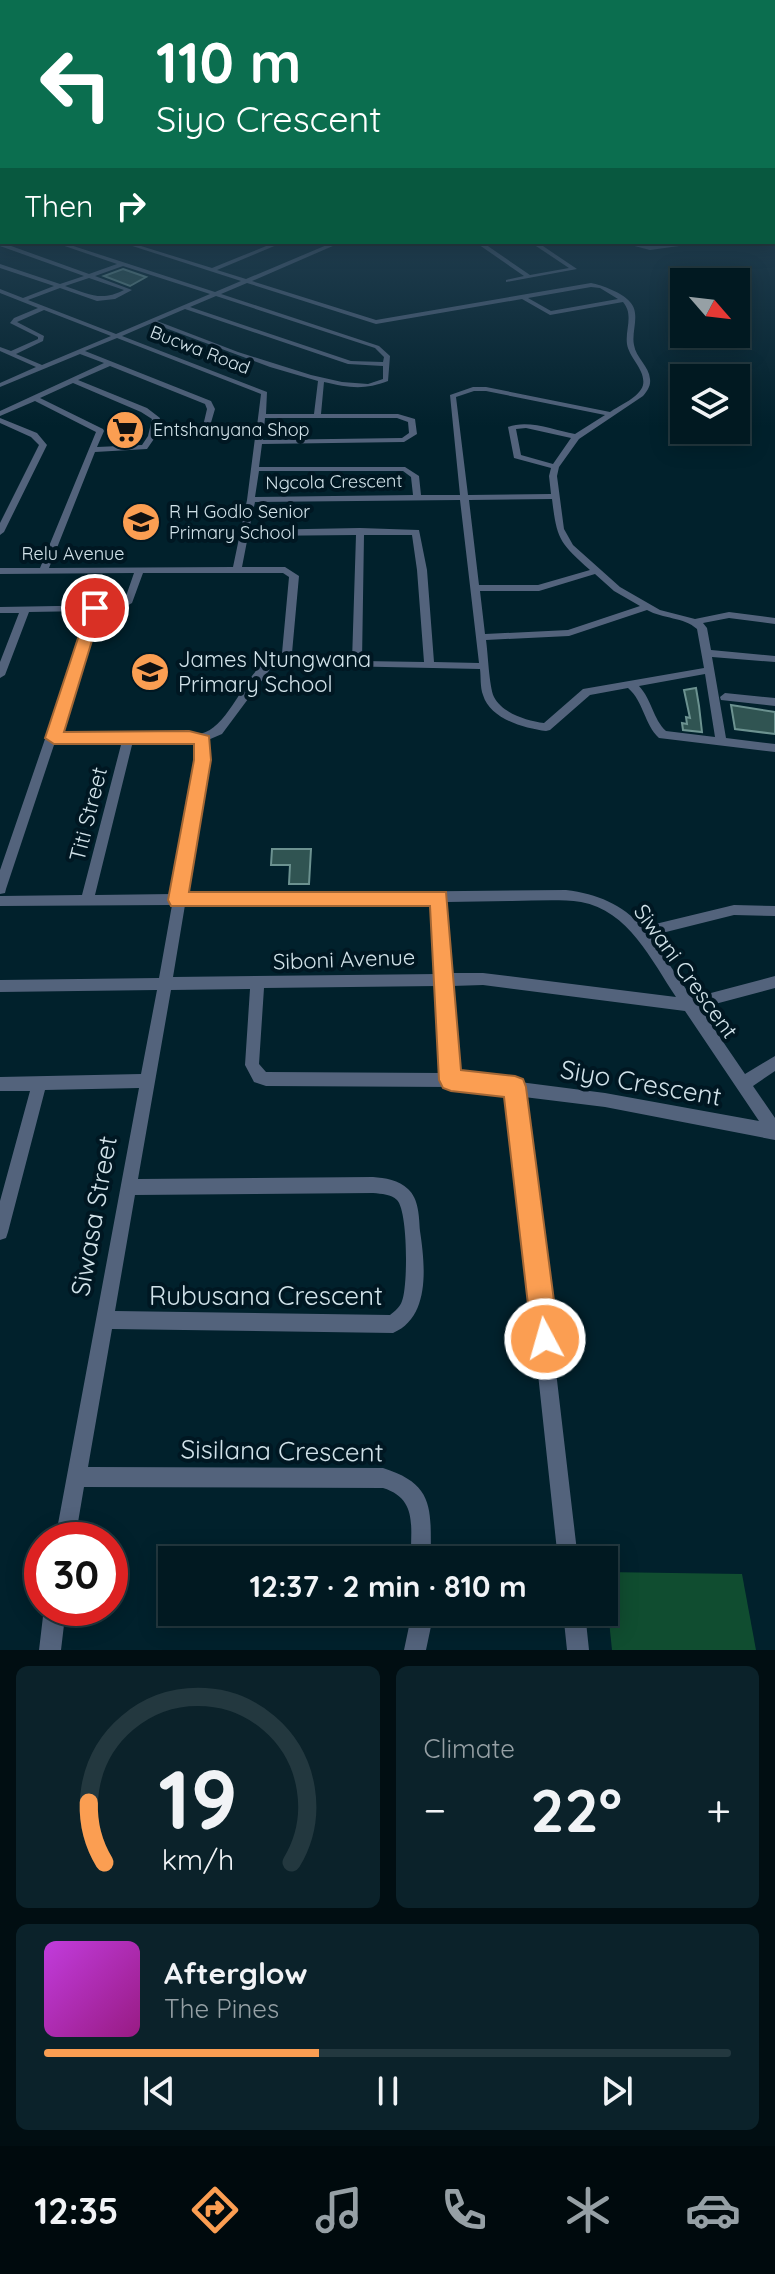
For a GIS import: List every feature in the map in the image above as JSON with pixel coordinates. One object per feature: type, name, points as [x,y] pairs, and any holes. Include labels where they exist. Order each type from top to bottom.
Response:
[{"type":"street","points":[[17,272],[100,300],[129,291],[128,287],[84,272]]},
{"type":"street","points":[[22,300],[99,272]]},
{"type":"street","points":[[147,272],[377,347],[385,353],[386,380],[378,385],[346,386],[321,381],[152,321]]},
{"type":"street","points":[[218,272],[376,322],[594,285],[625,300],[633,315],[630,345],[647,377],[647,387],[641,395],[576,437],[555,467],[555,496],[562,536],[617,589],[648,607],[695,622],[704,631],[721,742]]},
{"type":"street","points":[[1,384],[268,272]]},
{"type":"street","points":[[522,272],[529,277]]},
{"type":"street","points":[[508,281],[557,272]]},
{"type":"street","name":"Bucwa Road","points":[[0,291],[263,391],[266,395],[264,416]]},
{"type":"street","points":[[523,297],[550,313],[625,300]]},
{"type":"street","points":[[185,307],[350,363],[387,364]]},
{"type":"street","points":[[10,354],[41,340],[42,337],[13,323],[43,308]]},
{"type":"street","points":[[0,349],[41,367]]},
{"type":"street","points":[[79,351],[208,403],[211,409],[206,428]]},
{"type":"street","points":[[0,417],[110,363]]},
{"type":"street","points":[[74,381],[151,413],[156,418],[150,442],[140,449],[93,450]]},
{"type":"street","points":[[317,417],[321,381]]},
{"type":"street","points":[[609,414],[486,389],[473,389],[452,396],[450,403],[488,696],[494,706],[541,727],[551,725],[581,694],[710,670]]},
{"type":"street","points":[[35,398],[99,429],[43,571]]},
{"type":"street","points":[[237,569],[246,533],[251,500],[255,469],[261,428],[264,416],[403,417],[412,421],[413,434],[404,440],[259,442]]},
{"type":"street","points":[[0,417],[34,435],[43,445],[0,532]]},
{"type":"street","points":[[555,467],[517,456],[512,427],[526,426],[576,437]]},
{"type":"street","points":[[155,429],[261,428]]},
{"type":"street","name":"Ngcola Crescent","points":[[255,469],[405,469],[415,476],[417,497]]},
{"type":"street","name":"Ngcola Crescent","points":[[251,500],[555,496]]},
{"type":"street","points":[[357,664],[360,531]]},
{"type":"street","points":[[246,533],[413,531],[418,536],[429,664]]},
{"type":"street","name":"Relu Avenue","points":[[0,571],[277,569],[293,574],[287,653],[290,661],[304,666],[485,666]]},
{"type":"street","points":[[0,610],[118,608],[127,604],[140,570]]},
{"type":"street","points":[[476,588],[539,588],[595,571]]},
{"type":"street","points":[[481,637],[569,633],[648,607]]},
{"type":"street","points":[[0,889],[54,738],[95,608]]},
{"type":"street","points":[[0,675],[25,610]]},
{"type":"street","points":[[695,622],[729,615],[775,621]]},
{"type":"street","points":[[708,653],[775,659]]},
{"type":"street","points":[[54,738],[200,739],[218,731],[267,666],[277,663]]},
{"type":"street","points":[[630,684],[647,700],[652,724],[658,732],[677,738],[775,748]]},
{"type":"street","points":[[725,697],[775,702]]},
{"type":"street","name":"Titi Street","points":[[87,901],[128,738]]},
{"type":"street","name":"Siwasa Street","points":[[68,1522],[203,760],[204,744],[200,739]]},
{"type":"street","name":"Siwani Crescent","points":[[0,901],[587,896],[600,899],[619,910],[640,933],[775,1132]]},
{"type":"street","points":[[440,898],[451,1080]]},
{"type":"street","points":[[640,933],[724,912],[775,911]]},
{"type":"street","name":"Siboni Avenue","points":[[0,986],[446,979],[520,982],[688,1005]]},
{"type":"street","points":[[688,1005],[775,982]]},
{"type":"street","name":"Siyo Crescent","points":[[257,984],[252,1065],[259,1077],[451,1080],[605,1100],[775,1132]]},
{"type":"street","points":[[742,1084],[775,1063]]},
{"type":"street","points":[[0,1084],[146,1081]]},
{"type":"street","points":[[0,1232],[39,1084]]},
{"type":"street","points":[[515,1087],[566,1546]]},
{"type":"street","name":"Rubusana Crescent","points":[[105,1320],[393,1324],[407,1314],[414,1296],[409,1205],[406,1197],[396,1188],[373,1185],[128,1187]]},
{"type":"street","name":"Sisilana Crescent","points":[[76,1477],[383,1478],[408,1486],[419,1504],[420,1546]]},
{"type":"street","points":[[50,1650],[53,1626]]},
{"type":"street","points":[[415,1650],[420,1626]]},
{"type":"street","points":[[575,1626],[578,1650]]},
{"type":"green space","points":[[618,1572],[742,1574],[756,1650],[612,1650],[610,1626],[618,1626]]},
{"type":"building","points":[[115,272],[132,272],[146,277],[130,286],[104,276]]},
{"type":"building","points":[[696,688],[702,732],[683,730],[682,723],[687,724],[686,717],[690,718],[684,690]]},
{"type":"building","points":[[731,705],[775,712],[775,734],[735,729]]},
{"type":"building","points":[[272,849],[311,849],[309,884],[289,884],[290,865],[271,865]]},
{"type":"place","name":"Entshanyana Shop","points":[[125,430]]},
{"type":"place","name":"R H Godlo Senior Primary School","points":[[141,522]]},
{"type":"place","name":"James Ntungwana Primary School","points":[[150,672]]},
{"type":"route","points":[[95,608],[54,738],[189,737],[203,741],[203,760],[178,900],[440,898],[451,1080],[515,1087],[545,1339]]}]
